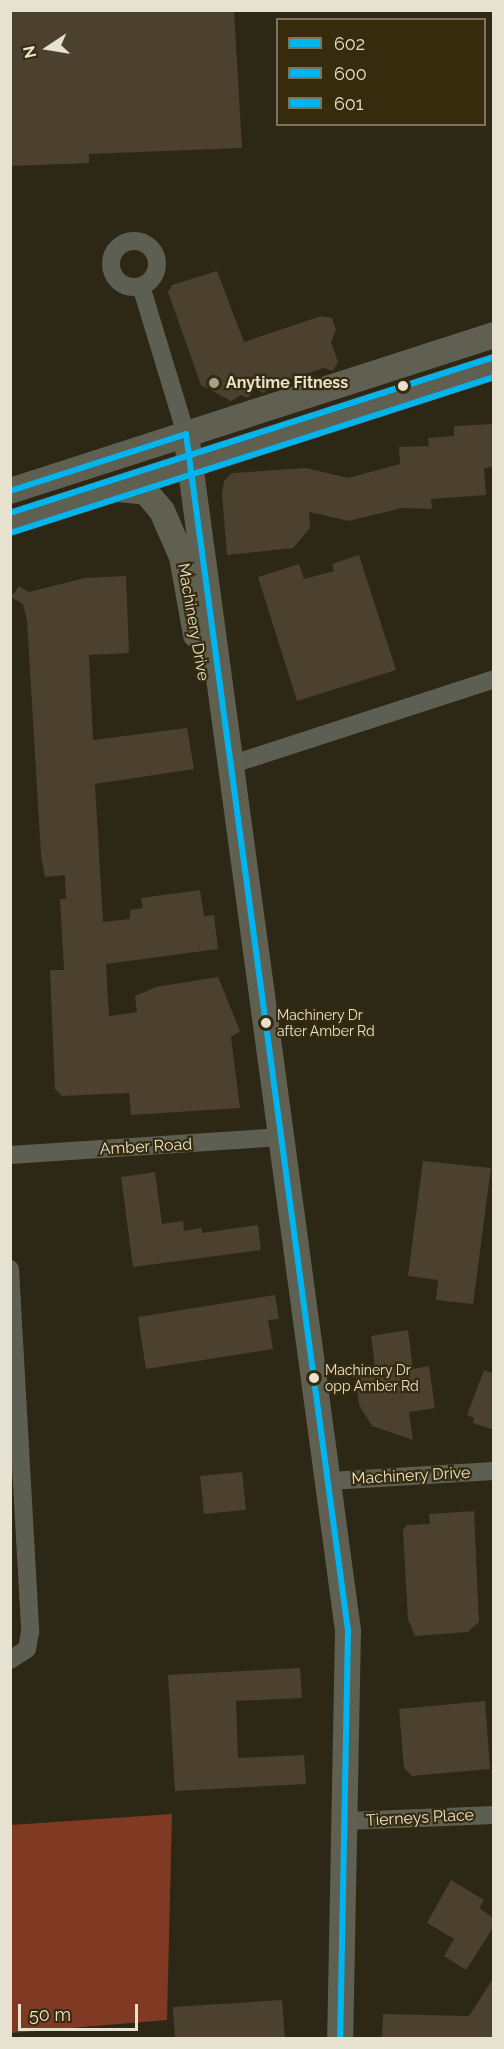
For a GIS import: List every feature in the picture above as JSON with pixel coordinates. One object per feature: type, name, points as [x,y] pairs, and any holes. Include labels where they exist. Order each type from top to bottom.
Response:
[{"type":"street","points":[[141,286],[186,434]]},
{"type":"street","points":[[10,490],[494,335]]},
{"type":"street","points":[[10,523],[494,367]]},
{"type":"street","name":"Machinery Drive","points":[[186,434],[330,1481],[494,1471]]},
{"type":"street","name":"Machinery Drive","points":[[119,489],[149,494],[170,526],[186,573],[209,708],[229,757]]},
{"type":"street","points":[[229,757],[494,679]]},
{"type":"street","name":"Amber Road","points":[[10,1155],[282,1137]]},
{"type":"street","points":[[10,1269],[30,1632],[27,1649],[10,1660]]},
{"type":"street","points":[[330,1481],[348,1631],[347,1821],[340,2038]]},
{"type":"street","name":"Tierneys Place","points":[[347,1821],[494,1815]]},
{"type":"shaded area","points":[[172,1814],[167,2020],[11,2033],[11,1825]]},
{"type":"building","points":[[10,10],[234,10],[242,148],[89,154],[89,163],[10,166]]},
{"type":"building","points":[[217,271],[244,342],[321,316],[332,318],[336,330],[331,342],[338,362],[333,371],[324,368],[271,385],[264,393],[254,388],[248,398],[241,395],[231,401],[201,385],[168,292],[172,285]]},
{"type":"building","points":[[494,424],[494,466],[484,469],[486,495],[431,499],[432,509],[402,508],[349,521],[309,512],[310,528],[293,548],[227,555],[222,494],[224,481],[232,473],[306,468],[348,478],[400,464],[399,447],[429,446],[428,438],[454,436],[454,426]]},
{"type":"building","points":[[359,555],[396,670],[297,701],[258,577],[299,564],[304,579],[334,571],[332,564]]},
{"type":"building","points":[[126,576],[129,653],[89,655],[93,740],[187,728],[194,769],[95,784],[103,922],[130,919],[130,910],[143,908],[141,898],[200,890],[204,916],[214,915],[218,949],[106,964],[109,1016],[137,1012],[135,996],[156,987],[218,977],[240,1031],[231,1037],[240,1108],[131,1115],[129,1093],[62,1096],[55,1089],[50,970],[64,970],[60,899],[66,899],[65,875],[45,877],[41,855],[27,620],[23,604],[11,597],[19,586],[29,592],[85,578]]},
{"type":"building","points":[[423,1161],[491,1168],[473,1304],[436,1300],[438,1280],[408,1276]]},
{"type":"building","points":[[155,1172],[162,1224],[183,1221],[184,1231],[202,1228],[202,1233],[258,1225],[261,1250],[133,1267],[121,1177]]},
{"type":"building","points":[[275,1295],[279,1319],[268,1320],[273,1349],[146,1369],[138,1317]]},
{"type":"building","points":[[408,1330],[413,1369],[429,1366],[435,1408],[409,1412],[413,1440],[372,1426],[359,1405],[356,1377],[376,1374],[371,1336]]},
{"type":"building","points":[[484,1370],[494,1374],[494,1430],[473,1423],[474,1418],[467,1415]]},
{"type":"building","points":[[242,1472],[246,1510],[204,1514],[200,1476]]},
{"type":"building","points":[[474,1511],[479,1622],[468,1632],[415,1636],[408,1620],[403,1530],[407,1525],[430,1524],[429,1514]]},
{"type":"building","points":[[300,1668],[302,1698],[236,1701],[238,1758],[304,1755],[306,1784],[175,1791],[168,1675]]},
{"type":"building","points":[[485,1701],[490,1769],[412,1776],[404,1768],[399,1709]]},
{"type":"building","points":[[451,1880],[484,1900],[479,1908],[494,1918],[494,1926],[466,1970],[444,1956],[454,1939],[427,1923]]},
{"type":"building","points":[[494,1977],[494,2038],[382,2038],[383,2014],[469,2016]]},
{"type":"building","points":[[282,2000],[285,2038],[175,2038],[173,2007]]},
{"type":"transit line","name":"601","points":[[10,513],[491,358]]},
{"type":"transit line","name":"600","points":[[13,532],[494,377]]},
{"type":"transit line","name":"602","points":[[10,491],[186,434],[348,1631],[340,2038]]},
{"type":"place","name":"Anytime Fitness","points":[[214,383]]},
{"type":"place","name":"Machinery Dr after Amber Rd","points":[[266,1023]]},
{"type":"place","name":"Machinery Dr opp Amber Rd","points":[[314,1378]]}]
